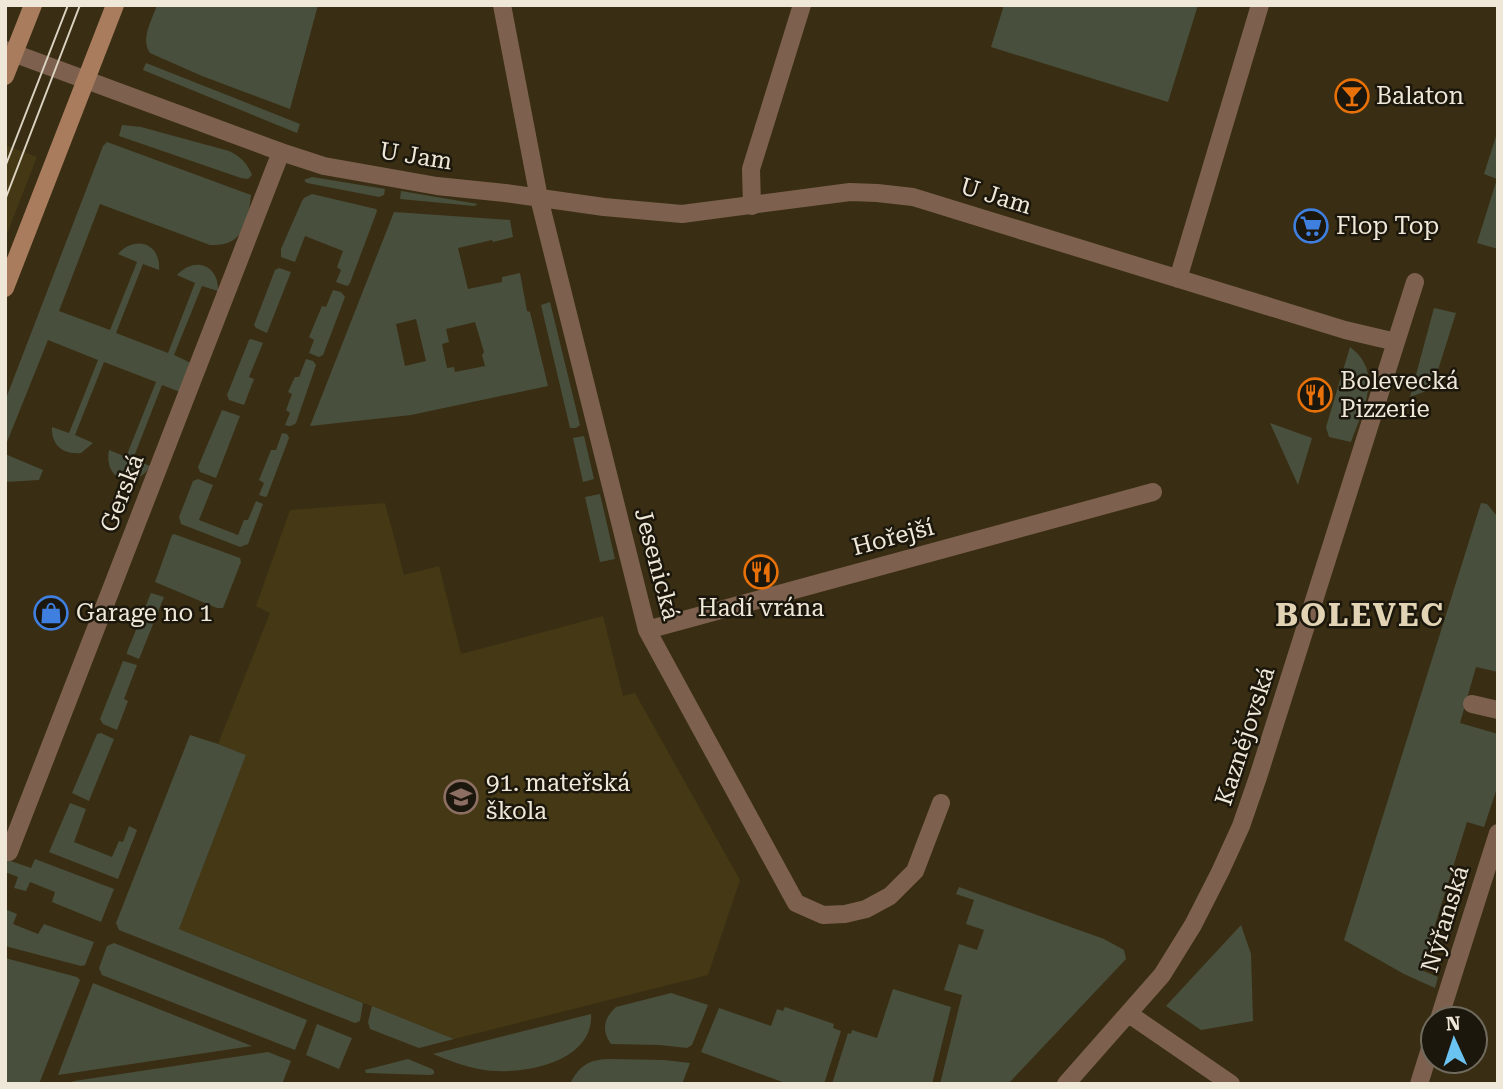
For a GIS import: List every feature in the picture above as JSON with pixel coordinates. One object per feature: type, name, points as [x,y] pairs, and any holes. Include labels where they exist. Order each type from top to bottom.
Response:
[{"type":"street","points":[[5,76],[10,52],[33,5]]},
{"type":"street","points":[[5,288],[115,5]]},
{"type":"street","name":"Jesenická","points":[[502,5],[539,198],[647,630],[796,903],[823,915],[845,914],[866,908],[890,896],[915,871],[941,803]]},
{"type":"street","points":[[752,206],[751,169],[802,5]]},
{"type":"street","points":[[1178,279],[1260,5]]},
{"type":"street","name":"U Jam","points":[[10,52],[324,166],[437,186],[682,214],[850,192],[913,197],[1345,330],[1396,342]]},
{"type":"street","name":"Gerská","points":[[9,852],[281,152]]},
{"type":"street","name":"Kaznějovská","points":[[1066,1084],[1162,975],[1193,925],[1241,826],[1415,282]]},
{"type":"street","name":"Hořejší","points":[[647,630],[1153,492]]},
{"type":"street","points":[[1472,704],[1498,710]]},
{"type":"street","name":"Nýřanská","points":[[1443,1005],[1498,833]]},
{"type":"street","points":[[1129,1014],[1231,1084]]},
{"type":"shaded area","points":[[5,145],[37,157],[5,239]]},
{"type":"shaded area","name":"91. mateřská škola","points":[[385,503],[404,575],[439,566],[461,654],[603,616],[623,696],[635,693],[740,880],[708,975],[454,1039],[179,929],[246,755],[218,744],[270,613],[256,606],[290,510]]},
{"type":"green space","points":[[157,5],[318,5],[290,109],[150,53],[146,42]]},
{"type":"green space","points":[[1004,5],[1198,5],[1168,102],[991,47]]},
{"type":"green space","points":[[146,63],[300,124],[297,133],[143,70]]},
{"type":"green space","points":[[122,125],[141,127],[229,151],[243,161],[252,175],[248,179],[241,178],[119,136]]},
{"type":"green space","points":[[1498,130],[1498,249],[1477,243],[1497,179],[1484,174]]},
{"type":"green space","points":[[107,142],[251,195],[242,231],[230,242],[221,245],[210,245],[100,204],[59,311],[110,330],[137,262],[118,254],[125,248],[139,244],[146,245],[156,253],[159,270],[143,264],[116,333],[168,353],[195,283],[177,275],[191,266],[205,266],[215,275],[218,291],[202,286],[174,355],[191,363],[180,392],[162,385],[133,459],[150,466],[144,474],[129,480],[115,475],[111,469],[109,450],[126,457],[156,382],[104,362],[75,435],[93,443],[81,453],[69,452],[56,444],[52,427],[69,433],[98,360],[48,340],[5,447],[5,401],[103,146]]},
{"type":"green space","points":[[312,177],[385,189],[384,195],[379,197],[307,183],[304,180]]},
{"type":"green space","points":[[401,191],[478,204],[474,206],[400,199]]},
{"type":"green space","points":[[312,194],[377,211],[347,286],[336,282],[341,270],[337,267],[343,251],[305,236],[295,262],[281,257],[281,249],[302,201]]},
{"type":"green space","points":[[394,212],[510,220],[513,237],[458,248],[468,289],[502,282],[502,277],[520,273],[527,311],[530,312],[548,386],[411,415],[310,426]],"holes":[[[416,319],[426,361],[405,366],[396,324]],[[475,322],[484,352],[482,355],[485,366],[455,372],[454,367],[447,368],[442,344],[449,342],[446,329]]]},
{"type":"green space","points":[[279,268],[291,272],[267,333],[254,325],[275,270]]},
{"type":"green space","points":[[333,290],[341,292],[345,297],[323,355],[319,357],[309,353],[314,340],[309,337],[322,306],[326,307]]},
{"type":"green space","points":[[550,302],[580,425],[576,428],[570,428],[541,305]]},
{"type":"green space","points":[[1434,308],[1456,313],[1432,389],[1410,397]]},
{"type":"green space","points":[[251,339],[263,343],[249,377],[254,379],[244,405],[229,400],[227,395]]},
{"type":"green space","points":[[1350,347],[1361,357],[1369,380],[1365,405],[1351,442],[1329,437],[1326,427]]},
{"type":"green space","points":[[306,359],[316,365],[296,423],[287,426],[285,425],[290,413],[286,410],[292,394],[288,392],[295,377],[299,377]]},
{"type":"green space","points":[[222,410],[240,416],[216,478],[200,472],[198,467]]},
{"type":"green space","points":[[1270,423],[1312,438],[1298,485]]},
{"type":"green space","points":[[282,433],[289,438],[265,497],[259,495],[264,483],[259,480],[271,450],[276,450]]},
{"type":"green space","points":[[584,436],[594,479],[583,482],[573,438]]},
{"type":"green space","points":[[5,454],[43,470],[39,480],[5,482]]},
{"type":"green space","points":[[198,479],[213,485],[199,520],[238,535],[256,501],[263,504],[248,544],[240,547],[181,524],[179,517],[193,481]]},
{"type":"green space","points":[[600,494],[615,559],[600,562],[585,497]]},
{"type":"green space","points":[[1481,503],[1487,504],[1498,517],[1498,672],[1476,667],[1460,723],[1498,734],[1498,785],[1484,827],[1467,822],[1421,970],[1438,977],[1435,988],[1344,940]]},
{"type":"green space","points":[[174,534],[240,558],[241,562],[223,608],[217,608],[155,582]]},
{"type":"green space","points":[[151,593],[164,597],[139,659],[127,652]]},
{"type":"green space","points":[[123,661],[137,665],[124,699],[128,701],[117,730],[103,724],[100,719]]},
{"type":"green space","points":[[97,734],[114,739],[89,801],[72,793]]},
{"type":"green space","points":[[190,735],[246,755],[179,929],[363,1003],[360,1021],[355,1023],[119,930],[116,923]]},
{"type":"green space","points":[[70,803],[86,809],[74,842],[112,857],[119,841],[123,842],[129,826],[137,830],[118,879],[49,852]]},
{"type":"green space","points":[[5,859],[31,868],[35,859],[114,889],[101,922],[52,902],[55,892],[30,882],[26,891],[14,888],[18,877],[5,872]]},
{"type":"green space","points":[[959,887],[1104,939],[1124,950],[1126,959],[1008,1084],[940,1084],[962,995],[944,990],[959,944],[977,950],[984,930],[966,924],[974,900],[956,894]]},
{"type":"green space","points":[[5,909],[17,914],[13,924],[38,934],[44,924],[94,942],[85,965],[5,946]]},
{"type":"green space","points":[[1241,925],[1251,954],[1253,1021],[1201,1030],[1166,1006]]},
{"type":"green space","points":[[114,943],[307,1020],[295,1050],[102,975],[99,968],[107,946]]},
{"type":"green space","points":[[5,958],[80,980],[39,1084],[5,1084]]},
{"type":"green space","points":[[93,983],[252,1046],[58,1075]]},
{"type":"green space","points":[[893,989],[951,1007],[932,1084],[832,1084],[848,1033],[851,1034],[852,1030],[877,1038]]},
{"type":"green space","points":[[671,993],[708,1005],[692,1045],[687,1048],[611,1044],[605,1024],[616,1007]]},
{"type":"green space","points":[[372,1006],[454,1039],[419,1048],[370,1029],[368,1022]]},
{"type":"green space","points":[[785,1007],[834,1024],[833,1028],[841,1031],[824,1084],[788,1084],[701,1052],[719,1008],[771,1026],[777,1009],[783,1011]]},
{"type":"green space","points":[[591,1014],[589,1031],[580,1045],[551,1063],[532,1068],[513,1071],[479,1069],[433,1054]]},
{"type":"green space","points":[[317,1024],[352,1038],[339,1069],[306,1055]]},
{"type":"green space","points":[[268,1052],[291,1061],[282,1084],[67,1084],[74,1081]]},
{"type":"green space","points":[[408,1059],[432,1069],[434,1074],[366,1073],[365,1070]]},
{"type":"green space","points":[[608,1059],[690,1063],[682,1084],[570,1084],[585,1065]]},
{"type":"tram line","points":[[5,167],[68,5]]},
{"type":"tram line","points":[[5,200],[80,5]]},
{"type":"place","name":"Balaton","points":[[1352,96]]},
{"type":"place","name":"Flop Top","points":[[1311,226]]},
{"type":"place","name":"Bolevecká Pizzerie","points":[[1315,395]]},
{"type":"place","name":"Hadí vrána","points":[[761,572]]},
{"type":"place","name":"Garage no 1","points":[[51,613]]},
{"type":"place","name":"91. mateřská škola","points":[[461,797]]},
{"type":"district","name":"BOLEVEC","points":[[1360,615]]}]
